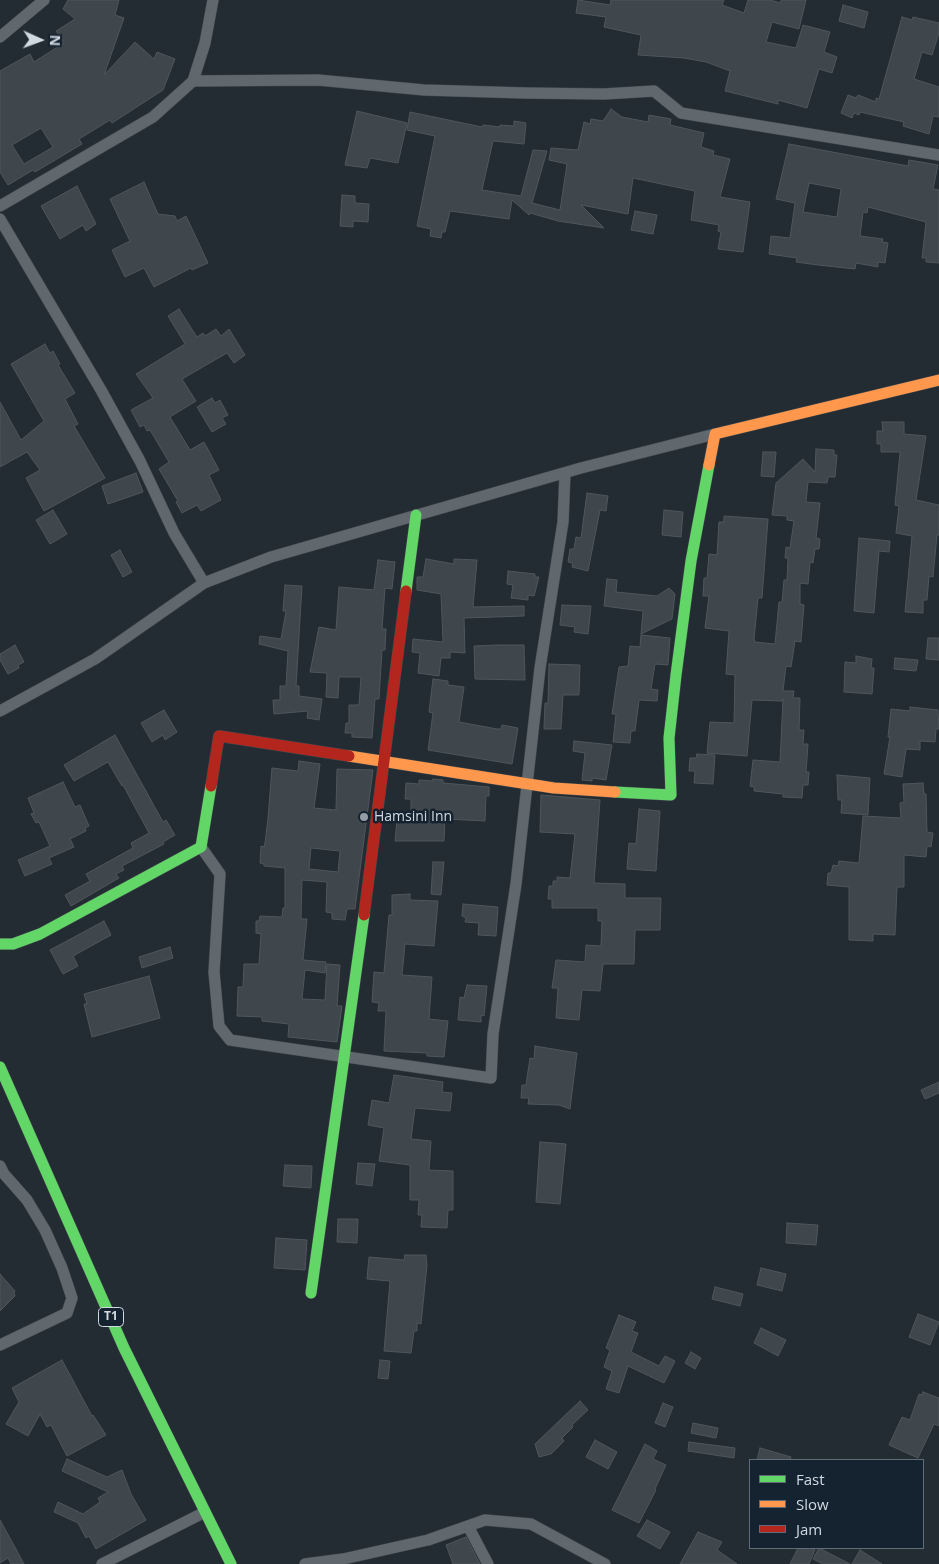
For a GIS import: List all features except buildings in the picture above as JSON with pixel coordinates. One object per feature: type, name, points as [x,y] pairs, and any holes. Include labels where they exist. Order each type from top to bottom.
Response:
[{"type":"main road","points":[[0,944],[12,944],[40,934],[201,847],[219,736],[554,788],[671,795],[669,738],[676,675],[691,561],[715,434],[939,380]]},
{"type":"main road","points":[[310,1293],[416,515]]},
{"type":"main road","name":"T1","points":[[0,1067],[124,1348],[231,1564]]},
{"type":"street","points":[[0,37],[44,0]]},
{"type":"street","points":[[0,206],[153,117],[193,81],[205,43],[213,0]]},
{"type":"street","points":[[193,81],[318,80],[424,90],[516,93],[604,94],[654,91],[681,113],[939,155]]},
{"type":"street","points":[[0,219],[101,390],[140,461],[174,533],[204,583]]},
{"type":"street","points":[[0,711],[95,659],[204,583],[271,557],[565,473],[715,434]]},
{"type":"street","points":[[201,847],[220,874],[214,972],[219,1026],[230,1040],[491,1078],[493,1034],[516,884],[540,668],[563,522],[565,473]]},
{"type":"street","points":[[0,1345],[67,1313],[72,1298],[62,1268],[45,1230],[27,1200],[1,1172]]},
{"type":"street","points":[[102,1564],[205,1512]]},
{"type":"street","points":[[305,1564],[428,1540],[485,1520],[531,1524],[605,1564]]},
{"type":"street","points":[[468,1526],[488,1564]]},
{"type":"traffic: fast","points":[[615,792],[671,795],[669,738],[676,675],[691,561],[709,465]]},
{"type":"traffic: fast","points":[[406,591],[416,515]]},
{"type":"traffic: fast","points":[[0,944],[13,944],[40,934],[201,847],[211,786]]},
{"type":"traffic: fast","points":[[311,1293],[364,915]]},
{"type":"traffic: fast","points":[[0,1067],[124,1348],[231,1564]]},
{"type":"traffic: slow","points":[[709,465],[715,434],[939,380]]},
{"type":"traffic: slow","points":[[349,756],[554,788],[615,792]]},
{"type":"traffic: jam","points":[[364,915],[406,591]]},
{"type":"traffic: jam","points":[[211,786],[219,736],[349,756]]},
{"type":"place","name":"Hamsini Inn","points":[[364,817]]}]
